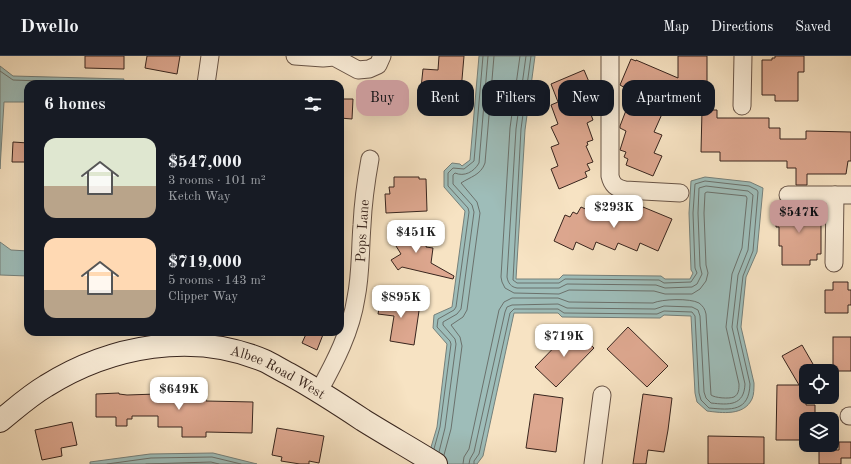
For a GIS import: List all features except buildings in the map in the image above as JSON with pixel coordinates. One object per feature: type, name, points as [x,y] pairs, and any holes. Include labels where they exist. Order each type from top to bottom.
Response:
[{"type":"street","points":[[207,80],[210,56]]},
{"type":"street","points":[[295,56],[324,58],[334,56],[358,70],[369,69],[378,65],[382,56]]},
{"type":"street","points":[[610,56],[610,176],[612,183],[617,188],[625,190],[680,192]]},
{"type":"street","points":[[742,106],[743,56]]},
{"type":"street","name":"Pops Lane","points":[[319,391],[335,363],[347,332],[356,300],[360,272],[365,188],[370,159]]},
{"type":"street","points":[[788,195],[843,195],[834,263]]},
{"type":"street","name":"Albee Road West","points":[[0,421],[44,387],[76,369],[115,354],[140,348],[169,338],[248,355],[265,362],[319,391],[436,464]]},
{"type":"street","points":[[593,464],[602,395]]},
{"type":"water","points":[[479,56],[535,56],[532,80],[482,80],[482,116],[527,116],[516,279],[559,279],[563,275],[661,276],[665,279],[690,279],[693,273],[691,270],[689,213],[691,181],[705,177],[750,182],[763,188],[757,252],[746,277],[741,327],[754,383],[754,393],[752,399],[744,408],[738,411],[726,413],[707,411],[697,402],[695,393],[691,316],[664,315],[660,318],[562,317],[558,313],[514,313],[483,456],[477,464],[426,464],[437,427],[447,344],[433,328],[434,315],[452,307],[465,211],[444,187],[444,171],[452,163],[460,164],[462,166],[470,160]]},
{"type":"water","points":[[0,66],[13,76],[124,79],[24,80],[24,102],[4,102],[0,169]]},
{"type":"water","points":[[0,242],[11,250],[24,251],[24,276],[0,275]]},
{"type":"water","points":[[213,453],[257,464],[90,464],[90,462],[150,454]]}]
